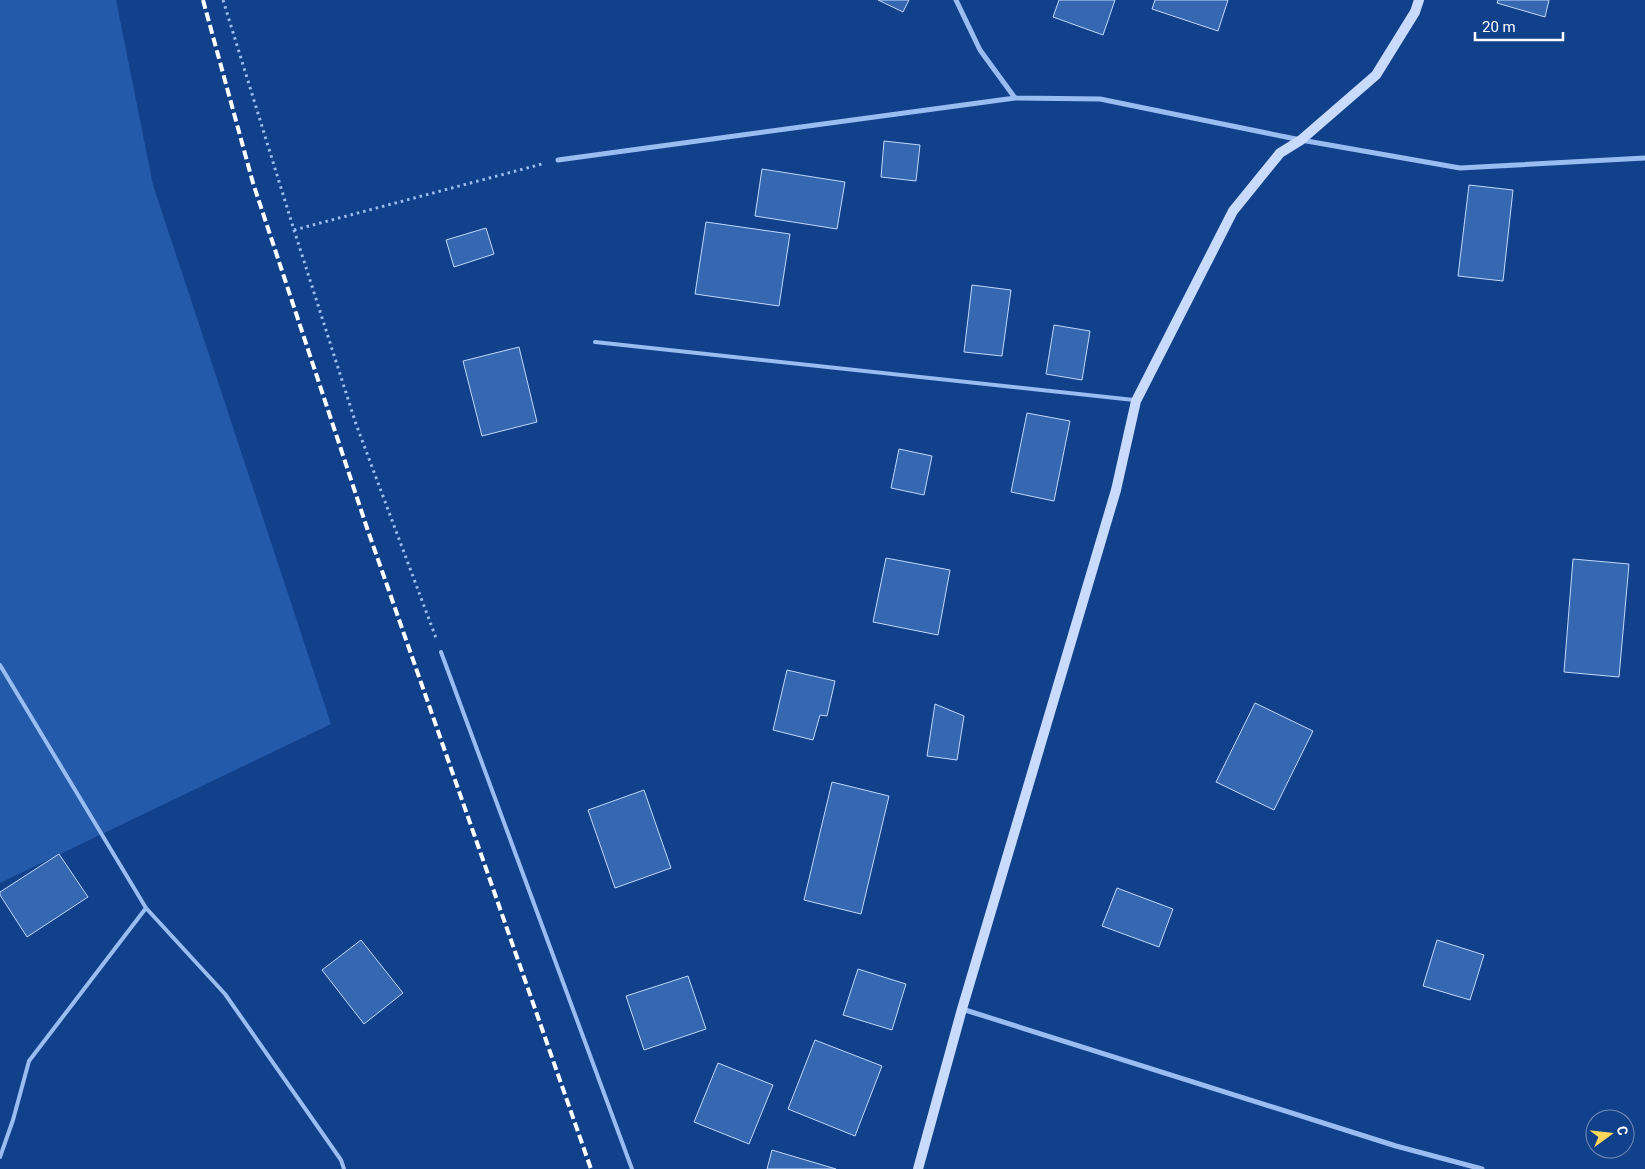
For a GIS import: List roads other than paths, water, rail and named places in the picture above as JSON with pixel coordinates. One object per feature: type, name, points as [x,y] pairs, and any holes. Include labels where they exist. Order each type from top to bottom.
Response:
[{"type":"street","points":[[956,0],[980,50],[1015,98]]},
{"type":"street","points":[[918,1169],[962,1009],[1116,490],[1136,401],[1234,211],[1280,153],[1301,140],[1376,76],[1415,12],[1419,0]]},
{"type":"street","points":[[558,160],[1015,98],[1100,99],[1301,140],[1460,168],[1645,158]]},
{"type":"street","points":[[962,1009],[1396,1146],[1482,1169]]},
{"type":"lane","points":[[595,342],[1136,401]]},
{"type":"lane","points":[[441,652],[632,1169]]},
{"type":"lane","points":[[0,665],[146,908],[225,994],[341,1160],[344,1169]]},
{"type":"lane","points":[[0,1157],[13,1120],[29,1061],[146,908]]},
{"type":"railway","points":[[203,0],[253,183],[367,528],[591,1169]]}]
